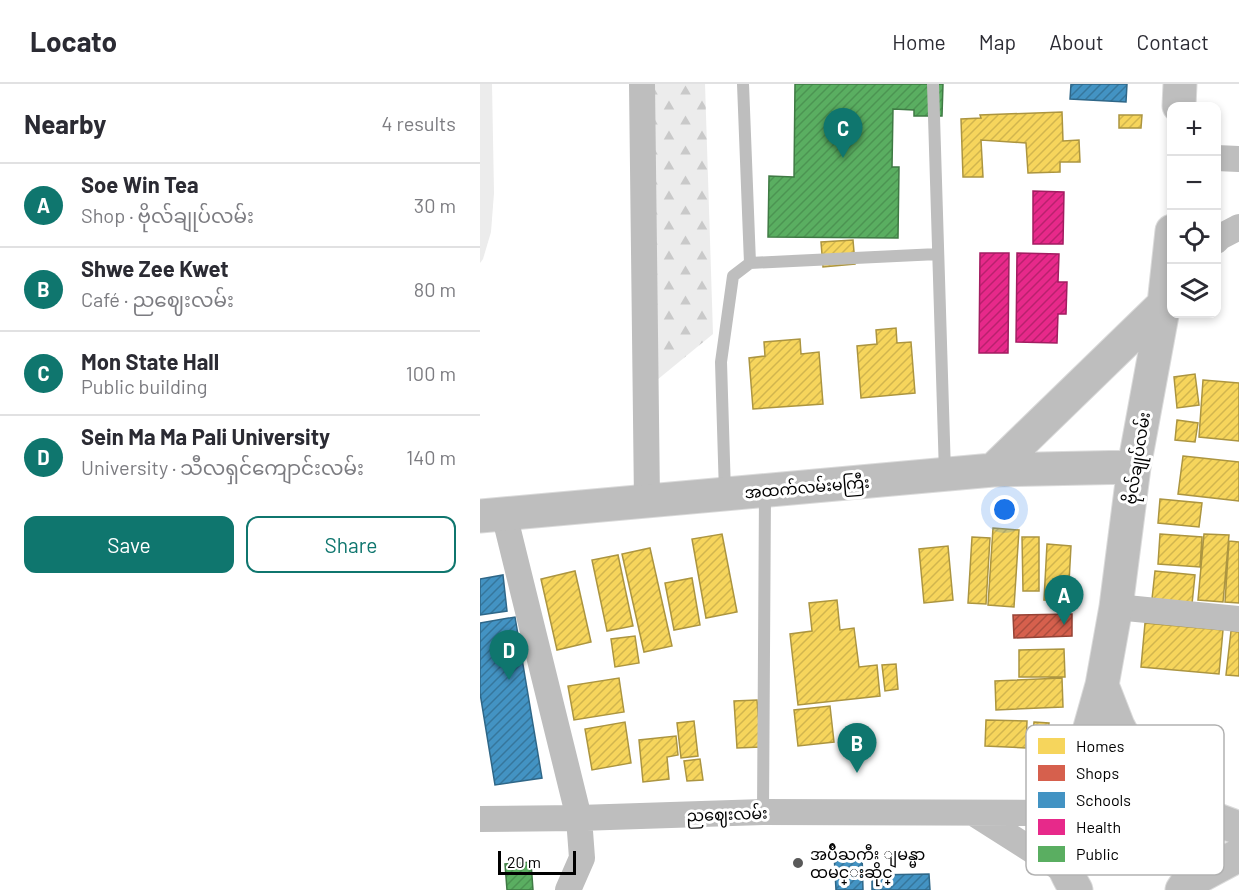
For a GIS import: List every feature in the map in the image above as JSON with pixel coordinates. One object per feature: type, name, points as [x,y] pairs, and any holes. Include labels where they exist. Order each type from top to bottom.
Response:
[{"type":"main road","points":[[1179,102],[1180,84]]},
{"type":"main road","points":[[993,470],[1167,300]]},
{"type":"main road","name":"ဗိုလ်ချုပ်လမ်း","points":[[1091,725],[1102,685],[1116,607],[1134,467],[1167,304]]},
{"type":"main road","name":"အထက်လမ်းမကြီး","points":[[492,515],[993,470],[1134,467]]},
{"type":"main road","points":[[1102,685],[1118,725]]},
{"type":"main road","points":[[1224,822],[1239,828]]},
{"type":"main road","points":[[1224,864],[1239,855]]},
{"type":"main road","points":[[1186,886],[1205,875]]},
{"type":"street","points":[[642,84],[647,501]]},
{"type":"street","points":[[1221,158],[1239,159]]},
{"type":"street","points":[[1221,236],[1239,227]]},
{"type":"street","points":[[492,515],[579,818],[582,858],[568,890]]},
{"type":"street","points":[[1116,607],[1239,619]]},
{"type":"street","name":"ညဈေးလမ်း","points":[[480,819],[763,812],[975,813],[1026,810]]},
{"type":"street","points":[[975,813],[1026,849]]},
{"type":"lane","points":[[743,84],[750,263]]},
{"type":"lane","points":[[933,84],[945,474]]},
{"type":"lane","points":[[726,494],[721,362],[733,276],[750,263],[938,254]]},
{"type":"lane","points":[[763,812],[765,491]]},
{"type":"green space","points":[[480,84],[492,84],[494,193],[491,232],[480,263]]},
{"type":"green space","points":[[653,84],[705,84],[713,334],[657,380]]},
{"type":"building: Homes","points":[[1062,112],[1063,141],[1079,140],[1080,162],[1060,162],[1060,172],[1028,173],[1026,143],[981,140],[983,177],[963,177],[961,119],[981,118],[980,115]]},
{"type":"building: Homes","points":[[1119,115],[1142,115],[1141,128],[1119,128]]},
{"type":"building: Homes","points":[[853,240],[855,264],[823,267],[821,242]]},
{"type":"building: Homes","points":[[896,328],[897,343],[911,342],[915,393],[861,398],[857,346],[877,344],[876,330]]},
{"type":"building: Homes","points":[[800,339],[801,354],[819,352],[823,404],[753,409],[749,358],[765,356],[764,342]]},
{"type":"building: Homes","points":[[1195,374],[1199,405],[1177,408],[1174,377]]},
{"type":"building: Homes","points":[[1203,380],[1239,383],[1239,441],[1199,437]]},
{"type":"building: Homes","points":[[1177,420],[1198,423],[1195,442],[1175,440]]},
{"type":"building: Homes","points":[[1183,456],[1239,462],[1239,501],[1178,494]]},
{"type":"building: Homes","points":[[1160,499],[1202,503],[1199,527],[1158,523]]},
{"type":"building: Homes","points":[[993,528],[1019,530],[1014,607],[988,605]]},
{"type":"building: Homes","points":[[722,534],[737,612],[706,618],[692,539]]},
{"type":"building: Homes","points":[[1160,534],[1202,537],[1200,567],[1158,564]]},
{"type":"building: Homes","points":[[1204,534],[1229,535],[1223,602],[1198,600]]},
{"type":"building: Homes","points":[[972,537],[990,538],[986,604],[968,603]]},
{"type":"building: Homes","points":[[1022,537],[1039,537],[1039,591],[1023,591]]},
{"type":"building: Homes","points":[[1229,541],[1239,542],[1239,603],[1225,602]]},
{"type":"building: Homes","points":[[1047,544],[1071,546],[1068,601],[1044,600]]},
{"type":"building: Homes","points":[[948,546],[953,600],[924,603],[919,549]]},
{"type":"building: Homes","points":[[650,548],[672,646],[644,652],[622,554]]},
{"type":"building: Homes","points":[[618,555],[633,626],[607,631],[592,560]]},
{"type":"building: Homes","points":[[575,571],[591,642],[557,650],[541,579]]},
{"type":"building: Homes","points":[[1155,571],[1195,575],[1192,604],[1152,599]]},
{"type":"building: Homes","points":[[692,578],[700,625],[674,630],[665,583]]},
{"type":"building: Homes","points":[[837,600],[840,630],[854,628],[859,667],[877,665],[880,696],[798,705],[790,634],[812,631],[809,603]]},
{"type":"building: Homes","points":[[1145,623],[1223,630],[1219,674],[1141,667]]},
{"type":"building: Homes","points":[[1231,631],[1239,632],[1239,676],[1226,675]]},
{"type":"building: Homes","points":[[635,636],[639,663],[615,667],[611,639]]},
{"type":"building: Homes","points":[[1064,649],[1065,677],[1019,677],[1019,650]]},
{"type":"building: Homes","points":[[896,664],[898,689],[885,691],[882,665]]},
{"type":"building: Homes","points":[[619,678],[624,712],[574,720],[568,686]]},
{"type":"building: Homes","points":[[1062,678],[1063,707],[996,710],[995,681]]},
{"type":"building: Homes","points":[[757,700],[761,747],[737,748],[734,701]]},
{"type":"building: Homes","points":[[830,706],[834,742],[798,746],[794,710]]},
{"type":"building: Homes","points":[[986,720],[1027,721],[1026,748],[985,746]]},
{"type":"building: Homes","points":[[694,721],[698,756],[681,758],[677,723]]},
{"type":"building: Homes","points":[[625,722],[631,763],[592,770],[585,729]]},
{"type":"building: Homes","points":[[1034,722],[1049,723],[1049,725],[1034,725]]},
{"type":"building: Homes","points":[[676,736],[678,755],[667,757],[669,779],[643,782],[639,740]]},
{"type":"building: Homes","points":[[700,759],[703,780],[687,781],[684,761]]},
{"type":"building: Shops","points":[[1072,614],[1072,636],[1014,638],[1013,615]]},
{"type":"building: Schools","points":[[1071,84],[1127,84],[1126,102],[1070,99]]},
{"type":"building: Schools","points":[[503,575],[507,611],[480,615],[480,579]]},
{"type":"building: Schools","points":[[515,617],[542,778],[495,785],[480,693],[480,623]]},
{"type":"building: Schools","points":[[834,853],[862,853],[863,890],[836,890]]},
{"type":"building: Schools","points":[[929,874],[930,890],[872,890],[872,875]]},
{"type":"building: Health","points":[[1033,191],[1064,192],[1063,244],[1033,244]]},
{"type":"building: Health","points":[[980,253],[1009,253],[1008,353],[979,353]]},
{"type":"building: Health","points":[[1017,253],[1059,254],[1058,282],[1067,282],[1066,314],[1058,314],[1057,343],[1016,342]]},
{"type":"building: Public","points":[[795,84],[943,84],[942,116],[914,116],[914,110],[893,109],[892,167],[899,167],[898,238],[768,237],[769,176],[794,177]]},
{"type":"building: Public","points":[[531,862],[533,890],[507,890],[505,864]]},
{"type":"place","name":"Mon State Hall","points":[[843,158]]},
{"type":"place","name":"Soe Win Tea","points":[[1064,625]]},
{"type":"place","name":"Sein Ma Ma Pali University","points":[[509,680]]},
{"type":"place","name":"Shwe Zee Kwet","points":[[857,773]]},
{"type":"place","name":"အပ်ိဳႀကီး ျမန္မာ ထမင္းဆိုင္","points":[[798,863]]}]
